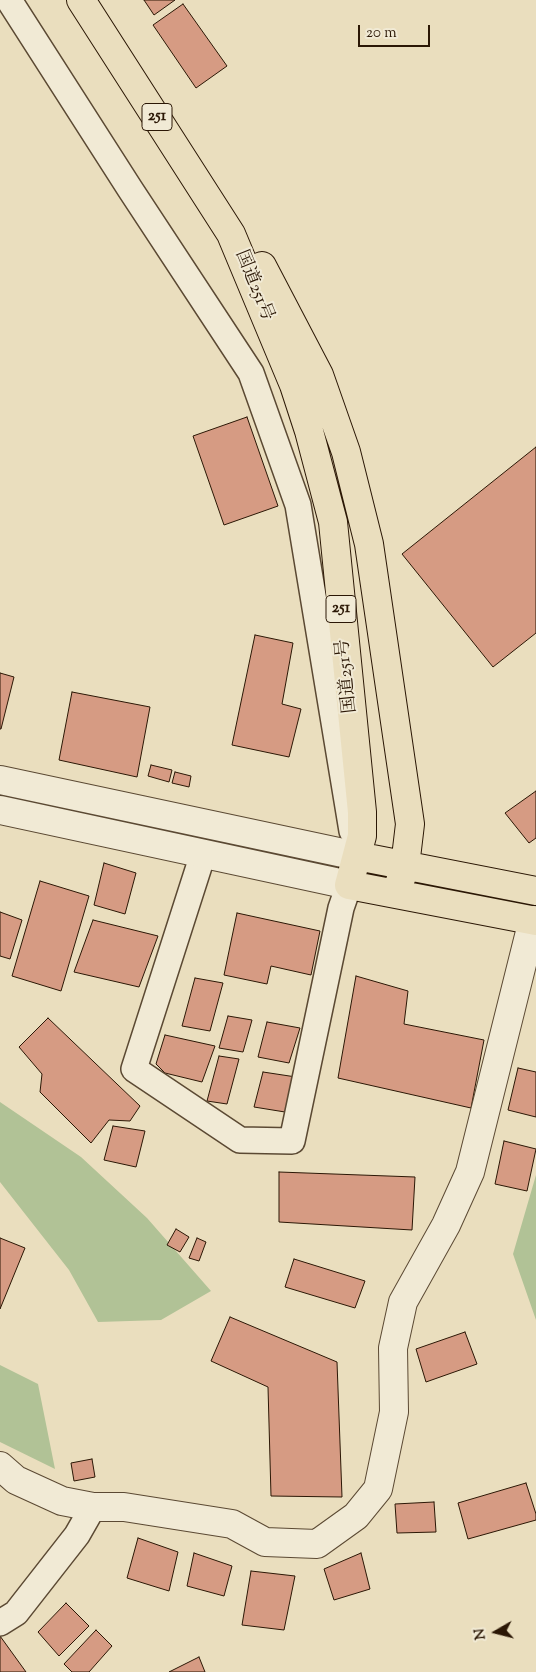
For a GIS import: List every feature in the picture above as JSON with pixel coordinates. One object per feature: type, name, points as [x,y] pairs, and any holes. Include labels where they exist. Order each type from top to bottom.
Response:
[{"type":"highway","name":"国道251号","points":[[81,0],[231,234],[294,385],[309,431],[332,522],[362,812],[362,836],[349,885]]},
{"type":"highway","name":"国道251号","points":[[231,234],[261,264],[319,375],[346,452],[369,544],[410,824],[405,866],[396,894]]},
{"type":"highway","points":[[357,856],[536,892]]},
{"type":"highway","points":[[349,885],[534,920]]},
{"type":"street","points":[[0,780],[357,856],[298,505],[251,373],[130,189],[10,0]]},
{"type":"street","points":[[0,810],[349,885],[342,908],[292,1141],[240,1140],[134,1069],[203,854]]},
{"type":"street","points":[[0,1466],[16,1480],[62,1501],[93,1507],[124,1507],[232,1524],[265,1542],[317,1544],[356,1516],[378,1489],[394,1412],[393,1348],[403,1302],[446,1224],[470,1172],[534,920]]},
{"type":"street","points":[[0,1623],[16,1613],[77,1535],[93,1507]]},
{"type":"green space","points":[[0,1102],[81,1157],[147,1218],[211,1291],[161,1320],[98,1322],[69,1270],[0,1182]]},
{"type":"green space","points":[[536,1175],[536,1320],[513,1254]]},
{"type":"green space","points":[[0,1365],[38,1384],[55,1469],[0,1442]]},
{"type":"building","points":[[144,0],[175,0],[154,15]]},
{"type":"building","points":[[183,4],[227,66],[196,88],[153,25]]},
{"type":"building","points":[[247,417],[278,506],[224,525],[193,436]]},
{"type":"building","points":[[536,447],[536,633],[493,667],[402,554]]},
{"type":"building","points":[[255,635],[293,643],[282,704],[301,709],[289,757],[232,745]]},
{"type":"building","points":[[0,673],[14,677],[1,729],[0,729]]},
{"type":"building","points":[[72,692],[150,707],[137,777],[59,760]]},
{"type":"building","points":[[151,765],[172,770],[169,782],[148,776]]},
{"type":"building","points":[[175,772],[191,776],[189,787],[172,783]]},
{"type":"building","points":[[536,791],[536,838],[529,843],[505,813]]},
{"type":"building","points":[[104,863],[136,873],[125,914],[94,905]]},
{"type":"building","points":[[40,881],[89,896],[61,991],[12,976]]},
{"type":"building","points":[[0,912],[22,920],[10,959],[0,956]]},
{"type":"building","points":[[237,913],[320,931],[311,975],[271,966],[267,984],[224,975]]},
{"type":"building","points":[[93,920],[158,936],[139,987],[74,972]]},
{"type":"building","points":[[356,976],[408,991],[404,1024],[484,1040],[471,1108],[338,1078]]},
{"type":"building","points":[[195,978],[223,983],[210,1031],[182,1026]]},
{"type":"building","points":[[228,1016],[252,1020],[243,1052],[219,1048]]},
{"type":"building","points":[[48,1018],[140,1106],[130,1121],[109,1120],[91,1143],[40,1092],[42,1074],[19,1047]]},
{"type":"building","points":[[267,1022],[300,1028],[289,1063],[258,1057]]},
{"type":"building","points":[[165,1035],[215,1046],[202,1082],[165,1073],[156,1064]]},
{"type":"building","points":[[219,1056],[239,1059],[227,1104],[207,1101]]},
{"type":"building","points":[[518,1068],[536,1072],[536,1117],[508,1110]]},
{"type":"building","points":[[263,1072],[296,1077],[285,1112],[254,1107]]},
{"type":"building","points":[[113,1126],[145,1131],[136,1167],[104,1160]]},
{"type":"building","points":[[504,1141],[536,1149],[527,1191],[495,1184]]},
{"type":"building","points":[[279,1172],[415,1177],[412,1230],[279,1222]]},
{"type":"building","points":[[176,1229],[189,1237],[180,1252],[167,1245]]},
{"type":"building","points":[[0,1238],[25,1248],[0,1309]]},
{"type":"building","points":[[197,1238],[206,1242],[199,1261],[189,1258]]},
{"type":"building","points":[[294,1259],[365,1281],[355,1308],[285,1287]]},
{"type":"building","points":[[230,1317],[337,1362],[342,1497],[271,1496],[268,1387],[211,1361]]},
{"type":"building","points":[[465,1332],[477,1364],[426,1382],[416,1349]]},
{"type":"building","points":[[92,1459],[95,1477],[74,1481],[71,1463]]},
{"type":"building","points":[[526,1483],[536,1514],[536,1520],[468,1539],[458,1503]]},
{"type":"building","points":[[434,1502],[436,1532],[397,1533],[395,1504]]},
{"type":"building","points":[[138,1538],[178,1552],[169,1591],[127,1578]]},
{"type":"building","points":[[194,1553],[232,1566],[224,1596],[187,1586]]},
{"type":"building","points":[[361,1553],[370,1589],[334,1600],[324,1569]]},
{"type":"building","points":[[251,1571],[295,1576],[284,1630],[242,1625]]},
{"type":"building","points":[[66,1603],[89,1626],[59,1656],[38,1632]]},
{"type":"building","points":[[96,1630],[112,1646],[89,1672],[72,1672],[64,1664]]},
{"type":"building","points":[[0,1636],[26,1672],[0,1672]]},
{"type":"building","points":[[199,1657],[205,1672],[169,1672]]}]
